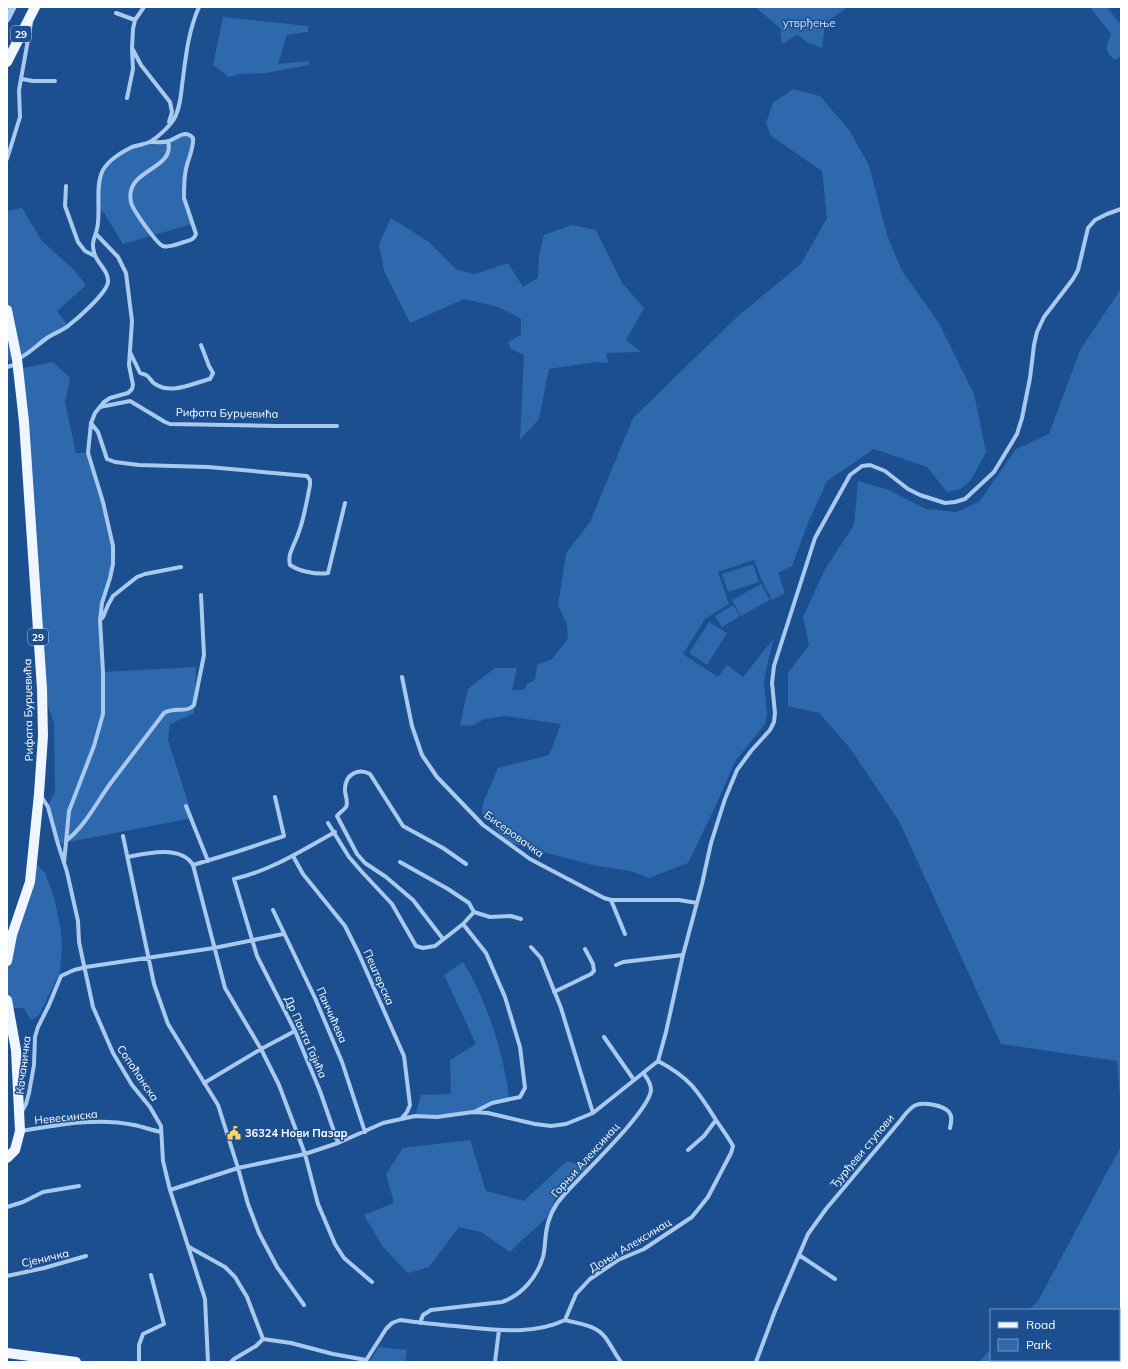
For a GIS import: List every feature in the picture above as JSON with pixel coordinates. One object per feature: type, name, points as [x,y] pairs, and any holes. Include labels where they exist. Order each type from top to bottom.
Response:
[{"type":"main road","name":"29","points":[[7,62],[35,7]]},
{"type":"main road","name":"Рифата Бурџевића","points":[[7,310],[17,361],[24,422],[42,689],[43,744],[40,794],[30,882],[12,935],[7,961]]},
{"type":"main road","points":[[7,1000],[16,1050],[20,1131],[14,1150],[7,1158]]},
{"type":"main road","points":[[7,1353],[76,1362]]},
{"type":"street","points":[[7,20],[13,7]]},
{"type":"street","points":[[127,98],[133,69],[133,29],[135,20],[144,7]]},
{"type":"street","points":[[7,367],[26,355],[47,338],[68,326],[101,295],[107,286],[107,277],[95,256],[93,242],[97,228],[102,171],[109,163],[124,152],[149,142],[161,134],[174,120],[178,111],[192,24],[198,7]]},
{"type":"street","points":[[116,14],[135,20]]},
{"type":"street","points":[[7,159],[20,117],[19,94],[31,23],[28,21]]},
{"type":"street","points":[[132,48],[141,65],[170,102],[172,112],[167,127]]},
{"type":"street","points":[[22,79],[33,82],[55,81]]},
{"type":"street","points":[[149,142],[168,141],[181,134],[188,134],[192,138],[191,150],[185,171],[184,198],[196,234],[192,240],[170,246],[160,245],[135,212],[132,205],[131,194],[135,182],[140,176],[166,159],[169,150],[168,141]]},
{"type":"street","points":[[66,186],[65,206],[78,242],[85,251],[95,256]]},
{"type":"street","points":[[170,1190],[238,1168],[305,1154],[402,1118],[415,1116],[445,1116],[473,1112],[535,1124],[551,1126],[566,1124],[593,1113],[634,1080],[644,1074],[658,1061],[711,843],[725,799],[738,770],[751,751],[770,730],[774,722],[775,712],[772,683],[774,666],[815,538],[850,475],[862,466],[870,466],[885,471],[908,489],[920,495],[945,503],[955,502],[965,498],[994,472],[1017,434],[1022,418],[1030,378],[1037,332],[1044,317],[1073,279],[1078,270],[1088,228],[1095,220],[1121,209]]},
{"type":"street","points":[[64,863],[69,811],[94,746],[103,714],[103,672],[100,620],[104,596],[112,571],[113,546],[103,502],[88,453],[90,423],[95,413],[104,402],[110,398],[128,393],[132,389],[133,381],[129,365],[132,321],[126,273],[118,257],[96,234]]},
{"type":"street","points":[[130,351],[140,373],[146,375],[154,384],[168,388],[178,388],[210,379],[213,375],[201,344]]},
{"type":"street","name":"Рифата Бурџевића","points":[[100,407],[130,401],[170,424],[337,426]]},
{"type":"street","points":[[90,423],[98,432],[107,460],[115,462],[139,465],[239,469],[307,476],[310,480],[310,485],[300,532],[288,561],[290,565],[295,568],[322,574],[328,573],[345,504]]},
{"type":"street","points":[[100,620],[103,617],[113,596],[138,577],[145,574],[181,567]]},
{"type":"street","points":[[67,840],[82,824],[110,784],[164,713],[171,709],[189,710],[194,706],[204,655],[201,596]]},
{"type":"street","name":"Бисеровачка","points":[[402,677],[412,726],[422,756],[437,777],[483,825],[530,858],[604,898],[611,900],[679,900],[697,904]]},
{"type":"street","points":[[442,939],[413,900],[386,877],[366,863],[358,854],[337,816],[346,806],[347,800],[344,790],[346,782],[350,776],[356,772],[364,771],[370,774],[403,826],[443,848],[466,864]]},
{"type":"street","name":"Сопоћанска","points":[[40,794],[48,807],[75,907],[80,942],[93,1007],[109,1046],[128,1079],[161,1126],[163,1161],[170,1190],[205,1299],[208,1362]]},
{"type":"street","points":[[193,865],[284,836],[275,797]]},
{"type":"street","points":[[186,806],[208,860]]},
{"type":"street","points":[[328,823],[354,862],[392,904],[416,946],[423,948],[435,946],[463,924],[474,912]]},
{"type":"street","points":[[292,856],[335,832]]},
{"type":"street","points":[[123,836],[154,984],[168,1024],[218,1104],[248,1204],[259,1233],[277,1267],[304,1305]]},
{"type":"street","points":[[128,857],[157,851],[184,856],[190,860],[193,865],[225,988],[261,1049],[279,1085],[305,1154],[318,1204],[335,1244],[344,1258],[372,1282]]},
{"type":"street","name":"Др Панта Гајића","points":[[292,856],[267,868],[234,879],[257,956],[295,1031],[320,1091],[338,1143]]},
{"type":"street","name":"Пештерска","points":[[292,856],[303,874],[344,926],[373,985],[404,1056],[410,1105],[402,1118]]},
{"type":"street","points":[[400,862],[448,889],[469,903],[474,912],[490,917],[510,916],[521,919]]},
{"type":"street","points":[[611,900],[625,934]]},
{"type":"street","name":"Панчићева","points":[[273,910],[283,934],[315,998],[342,1062],[365,1132]]},
{"type":"street","points":[[463,924],[486,953],[505,997],[520,1047],[525,1088],[520,1097],[492,1103],[473,1112]]},
{"type":"street","points":[[86,967],[214,948],[283,934]]},
{"type":"street","points":[[530,947],[541,958],[562,1008],[593,1113]]},
{"type":"street","points":[[554,992],[591,974],[594,971],[593,964],[585,949]]},
{"type":"street","points":[[616,964],[683,955]]},
{"type":"street","name":"Качаничка","points":[[19,1114],[23,1111],[26,1104],[34,1065],[35,1037],[38,1027],[61,976],[74,970],[86,967]]},
{"type":"street","points":[[204,1083],[261,1049],[295,1031]]},
{"type":"street","points":[[604,1037],[634,1080]]},
{"type":"street","points":[[658,1061],[691,1083],[716,1120],[704,1136],[688,1150]]},
{"type":"street","name":"Горњи Алексинац","points":[[420,1323],[424,1315],[431,1310],[502,1302],[512,1299],[526,1287],[534,1275],[543,1256],[549,1219],[556,1206],[564,1195],[585,1174],[635,1117],[648,1100],[651,1090],[649,1080],[644,1074]]},
{"type":"street","name":"Ђурђеви ступови","points":[[756,1362],[798,1255],[808,1234],[820,1215],[916,1105],[929,1104],[945,1108],[950,1113],[952,1118],[950,1128]]},
{"type":"street","name":"Доњи Алексинац","points":[[565,1320],[576,1294],[590,1279],[618,1260],[644,1249],[692,1217],[708,1197],[731,1153],[733,1146],[716,1120]]},
{"type":"street","name":"Невесинска","points":[[20,1131],[85,1122],[98,1122],[134,1125],[161,1132]]},
{"type":"street","points":[[7,1207],[43,1192],[79,1186]]},
{"type":"street","points":[[188,1247],[226,1267],[235,1277],[247,1297],[263,1339]]},
{"type":"street","points":[[798,1255],[835,1279]]},
{"type":"street","name":"Сјеничка","points":[[7,1276],[44,1268],[86,1256]]},
{"type":"street","points":[[139,1362],[140,1345],[144,1334],[164,1324],[151,1275]]},
{"type":"street","points":[[263,1339],[291,1343],[365,1361],[386,1329],[392,1323],[400,1320],[499,1330],[519,1330],[553,1326],[565,1320],[589,1326],[598,1330],[606,1338],[621,1362]]},
{"type":"street","points":[[495,1362],[499,1330]]},
{"type":"street","points":[[231,1362],[256,1346],[263,1339]]},
{"type":"green space","name":"утврђење","points":[[755,7],[848,7],[825,23],[822,48],[807,42],[797,35],[782,44],[780,28]]},
{"type":"green space","points":[[1090,7],[1107,7],[1119,23],[1121,22],[1121,56],[1115,60],[1109,54],[1107,48],[1111,34]]},
{"type":"green space","points":[[223,17],[308,26],[308,32],[287,35],[278,64],[309,61],[309,65],[266,73],[240,74],[229,77],[213,65]]},
{"type":"green space","points":[[793,89],[820,96],[849,130],[869,165],[887,235],[902,271],[939,323],[974,394],[986,452],[971,480],[961,489],[947,492],[927,467],[874,449],[827,481],[808,523],[792,566],[778,573],[785,593],[772,600],[762,581],[754,560],[718,572],[729,604],[705,619],[683,654],[718,677],[727,665],[743,677],[774,638],[764,683],[767,714],[765,724],[736,760],[688,863],[649,878],[630,871],[592,865],[507,842],[482,813],[483,803],[498,768],[549,755],[561,724],[504,716],[484,719],[472,726],[460,725],[468,689],[495,668],[517,668],[512,690],[524,690],[527,684],[535,680],[537,665],[552,659],[568,639],[567,625],[558,605],[566,553],[590,522],[633,418],[738,316],[801,264],[827,218],[822,171],[771,136],[766,123],[773,103]]},
{"type":"green space","points":[[181,134],[193,138],[184,193],[192,224],[123,244],[98,206],[100,179],[105,168],[124,152],[149,142],[168,141]]},
{"type":"green space","points":[[22,208],[42,241],[74,270],[86,285],[57,311],[68,326],[17,359],[7,361],[7,211]]},
{"type":"green space","points":[[391,218],[429,242],[457,270],[475,274],[508,263],[523,287],[538,278],[539,255],[544,235],[572,225],[596,230],[622,283],[644,308],[626,340],[641,352],[606,353],[608,363],[596,362],[549,369],[539,419],[520,440],[524,355],[511,349],[508,342],[521,335],[521,319],[499,307],[464,299],[410,323],[384,271],[379,244]]},
{"type":"green space","points":[[1121,289],[1121,1112],[1117,1061],[1001,1044],[899,821],[849,747],[819,713],[788,706],[788,673],[809,645],[803,617],[825,569],[854,525],[858,481],[889,490],[926,509],[956,512],[979,502],[1016,449],[1049,434],[1080,350]]},
{"type":"green space","points":[[53,362],[70,378],[65,402],[76,453],[88,453],[97,480],[114,557],[101,610],[103,672],[196,667],[194,713],[170,724],[168,740],[193,818],[58,844],[48,807],[55,791],[54,723],[42,689],[18,369]]},
{"type":"green space","points":[[753,564],[759,582],[728,592],[722,574]]},
{"type":"green space","points":[[761,584],[770,600],[741,616],[732,600]]},
{"type":"green space","points":[[733,605],[740,616],[722,627],[715,616]]},
{"type":"green space","points":[[709,622],[727,633],[707,665],[689,653]]},
{"type":"green space","points":[[33,860],[45,873],[54,897],[61,930],[62,947],[60,972],[39,1015],[31,1020],[24,1008],[9,1008],[7,1000],[7,961]]},
{"type":"green space","points":[[463,962],[480,993],[499,1045],[509,1098],[473,1112],[452,1115],[415,1116],[421,1095],[451,1094],[450,1060],[476,1044],[444,975]]},
{"type":"green space","points":[[470,1140],[486,1191],[524,1201],[567,1161],[588,1167],[557,1195],[548,1215],[510,1252],[481,1232],[459,1227],[429,1267],[408,1273],[383,1247],[364,1215],[394,1203],[386,1174],[403,1148]]},
{"type":"green space","points":[[1121,1146],[1121,1362],[979,1362],[990,1350],[990,1361],[1120,1361],[1120,1309],[1030,1309],[1038,1301]]},
{"type":"green space","points":[[379,1347],[407,1350],[405,1362],[369,1362]]},
{"type":"place","name":"36324 Нови Пазар","points":[[234,1133]]}]
